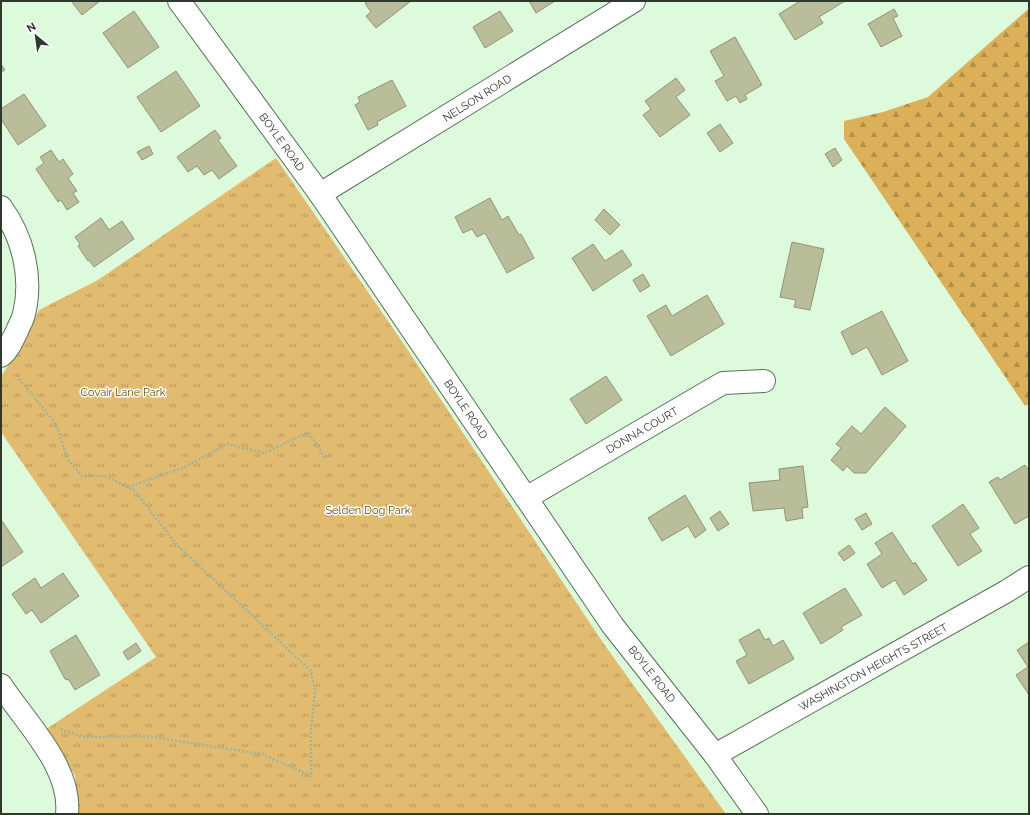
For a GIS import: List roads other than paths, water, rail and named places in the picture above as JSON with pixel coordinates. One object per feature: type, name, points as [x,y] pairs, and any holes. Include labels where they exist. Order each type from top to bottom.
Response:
[{"type":"street","name":"BOYLE ROAD","points":[[179,1],[320,194],[614,626],[715,755],[758,814]]},
{"type":"street","name":"NELSON ROAD","points":[[320,194],[634,1]]},
{"type":"street","points":[[1,207],[10,219],[24,252],[28,279],[24,315],[9,349],[1,356]]},
{"type":"street","name":"DONNA COURT","points":[[526,498],[723,383],[764,381]]},
{"type":"street","name":"WASHINGTON HEIGHTS STREET","points":[[715,755],[1007,592],[1029,577]]},
{"type":"street","points":[[1,686],[53,759],[64,783],[68,806],[67,814]]},
{"type":"park label","name":"Covair Lane Park","points":[[123,392]]},
{"type":"park label","name":"Selden Dog Park","points":[[368,510]]}]
